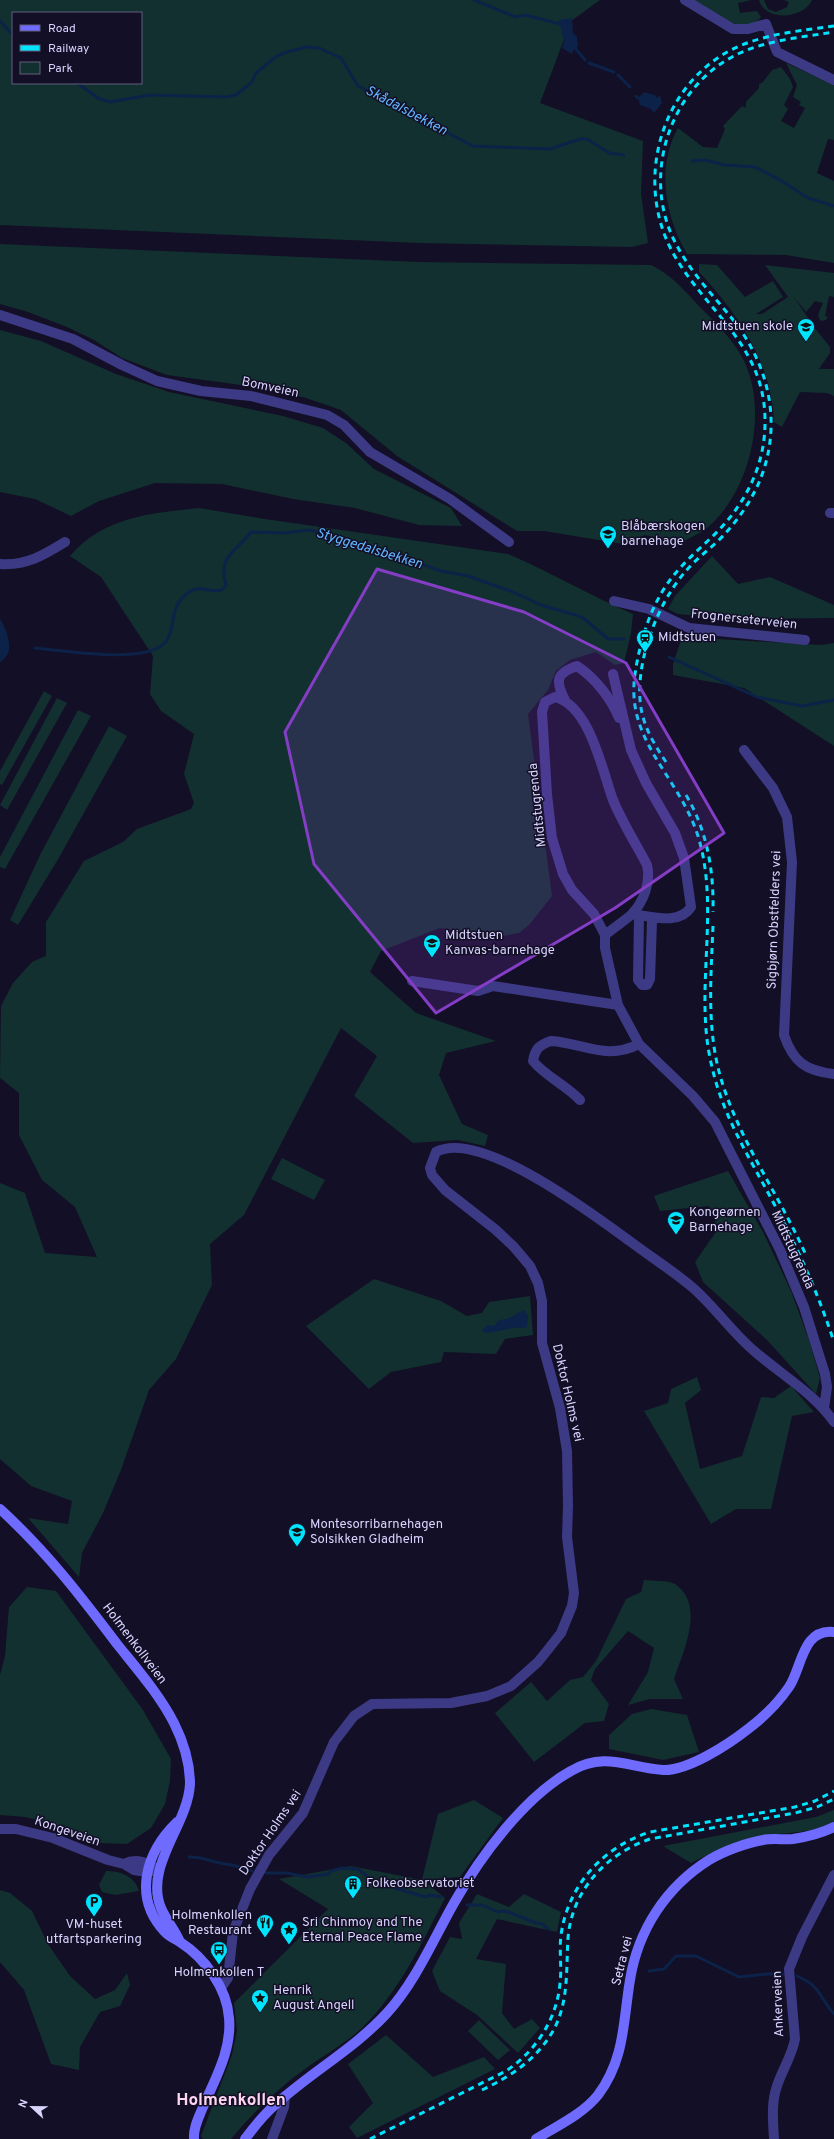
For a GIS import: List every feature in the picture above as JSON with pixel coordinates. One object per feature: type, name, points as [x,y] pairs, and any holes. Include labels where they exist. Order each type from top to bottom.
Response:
[{"type":"main road","name":"Holmenkollveien","points":[[0,1509],[41,1548],[65,1576],[140,1672],[173,1722],[184,1749],[190,1778],[187,1801],[178,1821],[172,1840],[158,1870],[157,1879],[159,1903],[180,1942]]},
{"type":"main road","points":[[245,2139],[262,2117],[285,2096],[354,2045],[388,2012],[415,1975],[454,1903],[476,1867],[502,1832],[529,1804],[559,1778],[584,1764],[597,1761],[624,1762],[663,1770],[692,1763],[747,1730],[765,1715],[789,1687],[810,1640],[819,1633],[834,1631]]},
{"type":"main road","name":"Holmenkollveien","points":[[178,1821],[164,1834],[154,1851],[148,1868],[147,1895],[154,1916],[168,1936],[180,1942],[211,1972],[221,1988],[228,2008],[228,2041],[221,2064],[198,2120],[194,2139]]},
{"type":"main road","name":"Setra vei","points":[[536,2139],[588,2105],[610,2076],[620,2054],[630,1980],[637,1949],[643,1933],[658,1908],[679,1883],[710,1859],[734,1849],[763,1840],[795,1839],[834,1827]]},
{"type":"street","points":[[685,0],[733,29],[748,29],[766,24],[777,52],[834,80]]},
{"type":"street","name":"Bomveien","points":[[0,315],[73,339],[122,365],[157,381],[201,391],[251,396],[331,417],[344,425],[370,452],[450,499],[509,542]]},
{"type":"street","points":[[0,564],[15,564],[30,561],[65,542]]},
{"type":"street","name":"Frognerseterveien","points":[[614,601],[649,609],[689,628],[805,640]]},
{"type":"street","points":[[605,935],[636,915],[677,919],[687,913],[691,907],[684,858],[675,833],[646,783],[613,704],[585,672],[577,666],[566,670],[559,677],[558,687],[565,700],[581,718],[603,766],[613,800],[647,865],[648,883],[636,915],[638,980],[642,985],[647,985],[650,979],[652,921]]},
{"type":"street","points":[[613,674],[631,750]]},
{"type":"street","name":"Midtstugrenda","points":[[565,700],[555,697],[545,702],[542,712],[547,794],[552,838],[563,874],[572,890],[594,914],[605,935],[605,948],[618,1005],[639,1044],[693,1096],[715,1122],[777,1243],[804,1307],[825,1374],[827,1387],[824,1408]]},
{"type":"street","name":"Sigbjørn Obstfelders vei","points":[[744,750],[773,788],[787,816],[788,823],[792,862],[784,1035],[789,1052],[802,1063],[818,1072],[834,1074]]},
{"type":"street","points":[[412,981],[478,991],[493,986],[618,1005]]},
{"type":"street","points":[[580,1100],[559,1081],[537,1066],[533,1060],[534,1050],[542,1044],[550,1041],[607,1053],[627,1050],[639,1044]]},
{"type":"street","name":"Doktor Holms vei","points":[[221,1988],[228,1978],[232,1932],[252,1884],[269,1855],[303,1813],[334,1742],[351,1718],[360,1710],[372,1704],[463,1701],[487,1696],[511,1686],[538,1662],[550,1648],[568,1619],[572,1606],[574,1593],[567,1537],[567,1451],[560,1408],[542,1343],[542,1301],[538,1283],[530,1266],[514,1247],[445,1190],[432,1175],[430,1168],[436,1152],[444,1149],[459,1149],[493,1157],[527,1173],[563,1195],[692,1287],[752,1349],[824,1408],[834,1422]]},
{"type":"street","name":"Kongeveien","points":[[0,1829],[16,1829],[40,1834],[108,1860],[124,1864],[136,1860],[148,1868],[158,1870]]},
{"type":"street","name":"Ankerveien","points":[[774,2139],[773,2101],[777,2084],[793,2049],[795,2039],[789,1969],[802,1937],[834,1875]]},
{"type":"street","points":[[272,2139],[284,2107],[285,2096]]},
{"type":"highlighted area","points":[[377,569],[524,612],[626,663],[724,833],[615,908],[436,1013],[314,864],[285,732]]},
{"type":"green space","points":[[0,0],[600,0],[571,21],[540,103],[643,141],[641,194],[648,243],[632,247],[419,243],[0,225]]},
{"type":"green space","points":[[690,0],[751,0],[738,3],[740,13],[757,11],[761,17],[753,23],[745,25],[735,24],[715,16]]},
{"type":"green space","points":[[759,0],[764,0],[768,9],[776,12],[787,7],[789,2],[784,0],[812,0],[808,6],[801,11],[793,14],[776,15],[763,7]]},
{"type":"green space","points":[[786,63],[834,85],[834,140],[828,139],[817,173],[834,181],[834,263],[786,255],[687,254],[679,240],[673,224],[666,192],[665,175],[667,159],[671,143],[678,128],[703,147],[717,148],[725,129],[723,126],[740,108],[743,106],[746,108],[746,102],[759,88],[759,84],[763,82],[772,70],[781,67],[790,79],[793,87],[784,105],[788,109],[781,121],[794,128],[805,108],[799,105],[801,102],[793,97],[797,85]]},
{"type":"green space","points":[[0,244],[418,262],[651,265],[665,273],[683,289],[725,333],[741,355],[752,383],[755,405],[751,451],[744,473],[734,494],[722,513],[707,528],[680,543],[645,535],[623,544],[544,531],[517,531],[397,456],[341,410],[306,398],[263,388],[167,375],[122,358],[94,340],[67,327],[28,312],[0,304]]},
{"type":"green space","points":[[699,264],[717,265],[745,297],[773,281],[783,297],[756,314],[762,314],[788,297],[765,265],[834,273],[834,297],[829,296],[825,316],[828,317],[826,320],[821,321],[818,316],[823,303],[815,301],[806,312],[794,297],[814,327],[830,347],[830,353],[819,369],[834,369],[834,396],[827,393],[800,392],[782,427],[774,422],[772,400],[760,360],[739,322],[727,305],[699,272]]},
{"type":"green space","points":[[0,330],[41,341],[116,374],[169,392],[283,416],[323,428],[346,443],[374,469],[451,508],[462,526],[419,525],[355,508],[293,499],[222,484],[155,483],[99,501],[71,516],[35,499],[0,492]]},
{"type":"green space","points":[[199,508],[508,554],[540,568],[601,600],[633,614],[631,633],[624,663],[615,665],[596,652],[570,660],[556,671],[548,690],[528,714],[552,896],[529,925],[519,933],[498,937],[440,928],[381,951],[370,972],[416,1013],[496,1041],[446,1053],[439,1075],[462,1124],[488,1135],[485,1146],[458,1140],[413,1143],[354,1096],[377,1056],[341,1028],[244,1215],[210,1244],[212,1285],[176,1359],[149,1390],[121,1470],[103,1513],[82,1553],[79,1577],[28,1518],[68,1524],[72,1501],[31,1486],[0,1459],[0,1183],[25,1193],[45,1253],[97,1257],[75,1207],[42,1180],[19,1135],[19,1093],[0,1078],[1,1006],[13,983],[32,962],[46,956],[46,922],[84,861],[123,842],[137,829],[191,809],[194,803],[184,774],[194,734],[161,711],[150,694],[153,656],[101,577],[70,556],[83,543],[97,533],[129,519],[163,512]]},
{"type":"green space","points":[[712,556],[738,584],[770,577],[834,605],[834,618],[727,619],[678,614],[668,609],[675,596]]},
{"type":"green space","points":[[682,637],[821,645],[834,643],[834,746],[744,688],[673,675],[673,664]]},
{"type":"green space","points":[[44,691],[52,696],[2,785],[0,784],[0,771]]},
{"type":"green space","points":[[57,698],[67,703],[7,810],[0,805]]},
{"type":"green space","points":[[78,710],[91,716],[5,869],[0,867],[0,857]]},
{"type":"green space","points":[[109,726],[127,736],[57,861],[18,925],[10,920],[41,853]]},
{"type":"green space","points":[[282,1158],[325,1180],[314,1200],[271,1179]]},
{"type":"green space","points":[[728,1171],[763,1232],[791,1291],[810,1343],[820,1378],[816,1394],[767,1340],[703,1282],[695,1262],[718,1229],[709,1206],[660,1211],[654,1196]]},
{"type":"green space","points":[[374,1279],[441,1301],[467,1316],[482,1313],[489,1302],[530,1296],[533,1335],[505,1339],[496,1354],[444,1352],[441,1362],[391,1372],[369,1389],[306,1326]]},
{"type":"green space","points":[[697,1377],[701,1390],[685,1403],[700,1469],[742,1456],[761,1397],[774,1398],[791,1386],[814,1412],[792,1416],[771,1509],[736,1509],[711,1524],[644,1411],[668,1403],[671,1389]]},
{"type":"green space","points":[[644,1580],[664,1581],[675,1584],[684,1593],[689,1604],[691,1616],[690,1629],[674,1679],[683,1699],[650,1699],[628,1705],[648,1672],[654,1648],[628,1631],[595,1669],[591,1680],[609,1704],[604,1721],[585,1723],[534,1762],[495,1713],[531,1682],[547,1701],[570,1680],[583,1677],[596,1661],[626,1599],[641,1592]]},
{"type":"green space","points":[[27,1587],[56,1591],[143,1710],[171,1759],[170,1781],[165,1804],[151,1828],[127,1844],[100,1843],[50,1823],[25,1817],[0,1815],[0,1675],[5,1656],[9,1607]]},
{"type":"green space","points":[[651,1709],[687,1715],[699,1752],[663,1760],[609,1749],[609,1735],[632,1714]]},
{"type":"green space","points":[[474,1800],[503,1818],[460,1877],[423,1880],[445,1898],[409,1966],[387,1999],[362,2028],[348,2040],[291,2079],[247,2121],[231,2139],[203,2139],[201,2136],[232,2055],[237,2031],[234,2003],[328,1909],[279,1879],[351,1866],[422,1880],[438,1814]]},
{"type":"green space","points":[[834,1810],[834,1822],[817,1829],[762,1836],[744,1840],[691,1863],[663,1846],[816,1817]]},
{"type":"green space","points":[[106,1871],[126,1875],[134,1882],[139,1891],[115,1895],[102,1892],[99,1885]]},
{"type":"green space","points":[[0,1890],[10,1893],[32,1911],[48,1944],[70,1976],[95,1999],[115,1990],[127,1973],[130,1985],[120,2006],[100,2012],[80,2047],[79,2070],[51,2064],[24,1990],[0,1962]]},
{"type":"green space","points":[[477,1894],[509,1907],[524,1894],[561,1912],[557,1932],[497,1919],[476,1959],[506,1964],[502,2013],[514,2029],[532,2019],[540,2028],[518,2053],[477,2015],[440,1991],[432,1971],[450,1937],[462,1939],[459,1923]]},
{"type":"green space","points":[[479,2020],[510,2050],[498,2060],[468,2031]]},
{"type":"green space","points":[[386,2035],[433,2077],[484,2057],[495,2069],[357,2138],[349,2127],[373,2103],[348,2064]]},
{"type":"water","points":[[572,18],[573,33],[577,37],[578,46],[574,49],[572,54],[562,48],[564,42],[559,20]]},
{"type":"water","points":[[644,92],[655,95],[657,98],[660,95],[662,103],[654,113],[651,109],[640,105],[638,98]]},
{"type":"water","points":[[0,619],[9,640],[9,649],[6,657],[0,663]]},
{"type":"water","points":[[524,1310],[528,1316],[527,1327],[484,1333],[482,1330],[488,1325],[494,1326],[499,1320],[507,1319]]},
{"type":"waterway","points":[[474,0],[516,17],[525,15],[560,24]]},
{"type":"waterway","name":"Skådalsbekken","points":[[0,21],[12,34]]},
{"type":"waterway","name":"Skådalsbekken","points":[[78,84],[98,98],[110,102],[150,95],[226,97],[236,95],[252,82],[256,73],[274,58],[284,53],[306,47],[319,48],[341,58],[358,86],[473,146],[550,149],[580,139],[587,139],[609,153],[624,155]]},
{"type":"waterway","points":[[575,48],[585,60]]},
{"type":"waterway","points":[[589,63],[614,72]]},
{"type":"waterway","points":[[618,75],[630,87]]},
{"type":"waterway","name":"Skådalsbekken","points":[[692,161],[704,160],[725,165],[755,167],[782,181],[808,198],[834,206]]},
{"type":"waterway","name":"Styggedalsbekken","points":[[35,648],[105,654],[143,652],[158,648],[167,640],[172,627],[175,610],[182,598],[194,589],[214,591],[223,589],[226,585],[224,575],[226,560],[251,532],[284,533],[310,530],[396,555],[441,571],[468,576],[513,592],[541,605],[582,617],[608,639],[624,639]]},
{"type":"waterway","name":"Styggedalsbekken","points":[[669,657],[757,697],[802,706],[834,700]]},
{"type":"waterway","points":[[189,1857],[201,1858],[252,1871]]},
{"type":"waterway","points":[[266,1873],[287,1873],[307,1877],[329,1874],[331,1871],[342,1868],[358,1869],[371,1879],[382,1884],[425,1897],[430,1895],[441,1897]]},
{"type":"waterway","points":[[467,1905],[482,1905],[498,1912],[506,1911],[542,1924],[548,1929]]},
{"type":"waterway","points":[[649,1971],[664,1969],[676,1956],[696,1956],[739,1977],[783,1974]]},
{"type":"waterway","points":[[797,1976],[811,1984],[819,1992],[834,2014]]},
{"type":"railway","points":[[834,26],[767,37],[741,45],[729,51],[705,68],[685,89],[670,114],[660,141],[655,169],[656,198],[662,226],[673,253],[686,274],[731,330],[744,349],[755,370],[762,393],[765,419],[762,452],[757,468],[744,497],[724,524],[670,580],[651,613],[640,649],[635,674],[634,698],[638,719],[646,739],[679,795],[698,836],[704,864],[707,893],[708,922],[705,980],[707,1038],[717,1085],[738,1136],[798,1252],[814,1288],[834,1342]]},
{"type":"railway","points":[[666,762],[655,745],[642,713],[640,677],[649,639],[656,620],[674,586],[685,572],[718,541],[739,517],[755,491],[763,472],[768,452],[771,432],[771,413],[763,374],[746,338],[694,272],[674,240],[665,214],[661,187],[662,160],[669,133],[680,108],[696,86],[716,67],[740,53],[763,45],[834,32]]},
{"type":"railway","points":[[686,795],[699,822],[708,851],[712,881],[713,912]]},
{"type":"railway","points":[[713,926],[711,985],[712,1024],[717,1063],[722,1082],[739,1126],[805,1253]]},
{"type":"railway","points":[[370,2139],[506,2071],[527,2054],[543,2033],[555,2009],[561,1977],[560,1941],[565,1917],[571,1900],[590,1870],[617,1847],[650,1832],[795,1807],[815,1801],[834,1791]]},
{"type":"railway","points":[[482,2090],[513,2073],[531,2059],[553,2031],[562,2009],[566,1986],[568,1938],[576,1904],[594,1876],[606,1864],[619,1854],[650,1839],[795,1813],[817,1807],[834,1799]]},
{"type":"place","name":"Midtstuen skole","points":[[806,342]]},
{"type":"place","name":"Blåbærskogen barnehage","points":[[608,549]]},
{"type":"place","name":"Midtstuen","points":[[645,653]]},
{"type":"place","name":"Midtstuen Kanvas-barnehage","points":[[432,958]]},
{"type":"place","name":"Kongeørnen Barnehage","points":[[676,1235]]},
{"type":"place","name":"Montesorribarnehagen Solsikken Gladheim","points":[[297,1547]]},
{"type":"place","name":"Folkeobservatoriet","points":[[353,1899]]},
{"type":"place","name":"VM-huset utfartsparkering","points":[[94,1917]]},
{"type":"place","name":"Holmenkollen Restaurant","points":[[265,1938]]},
{"type":"place","name":"Sri Chinmoy and The Eternal Peace Flame","points":[[289,1945]]},
{"type":"place","name":"Holmenkollen T","points":[[219,1965]]},
{"type":"place","name":"Henrik August Angell","points":[[260,2013]]},
{"type":"district","name":"Holmenkollen","points":[[231,2101]]}]
